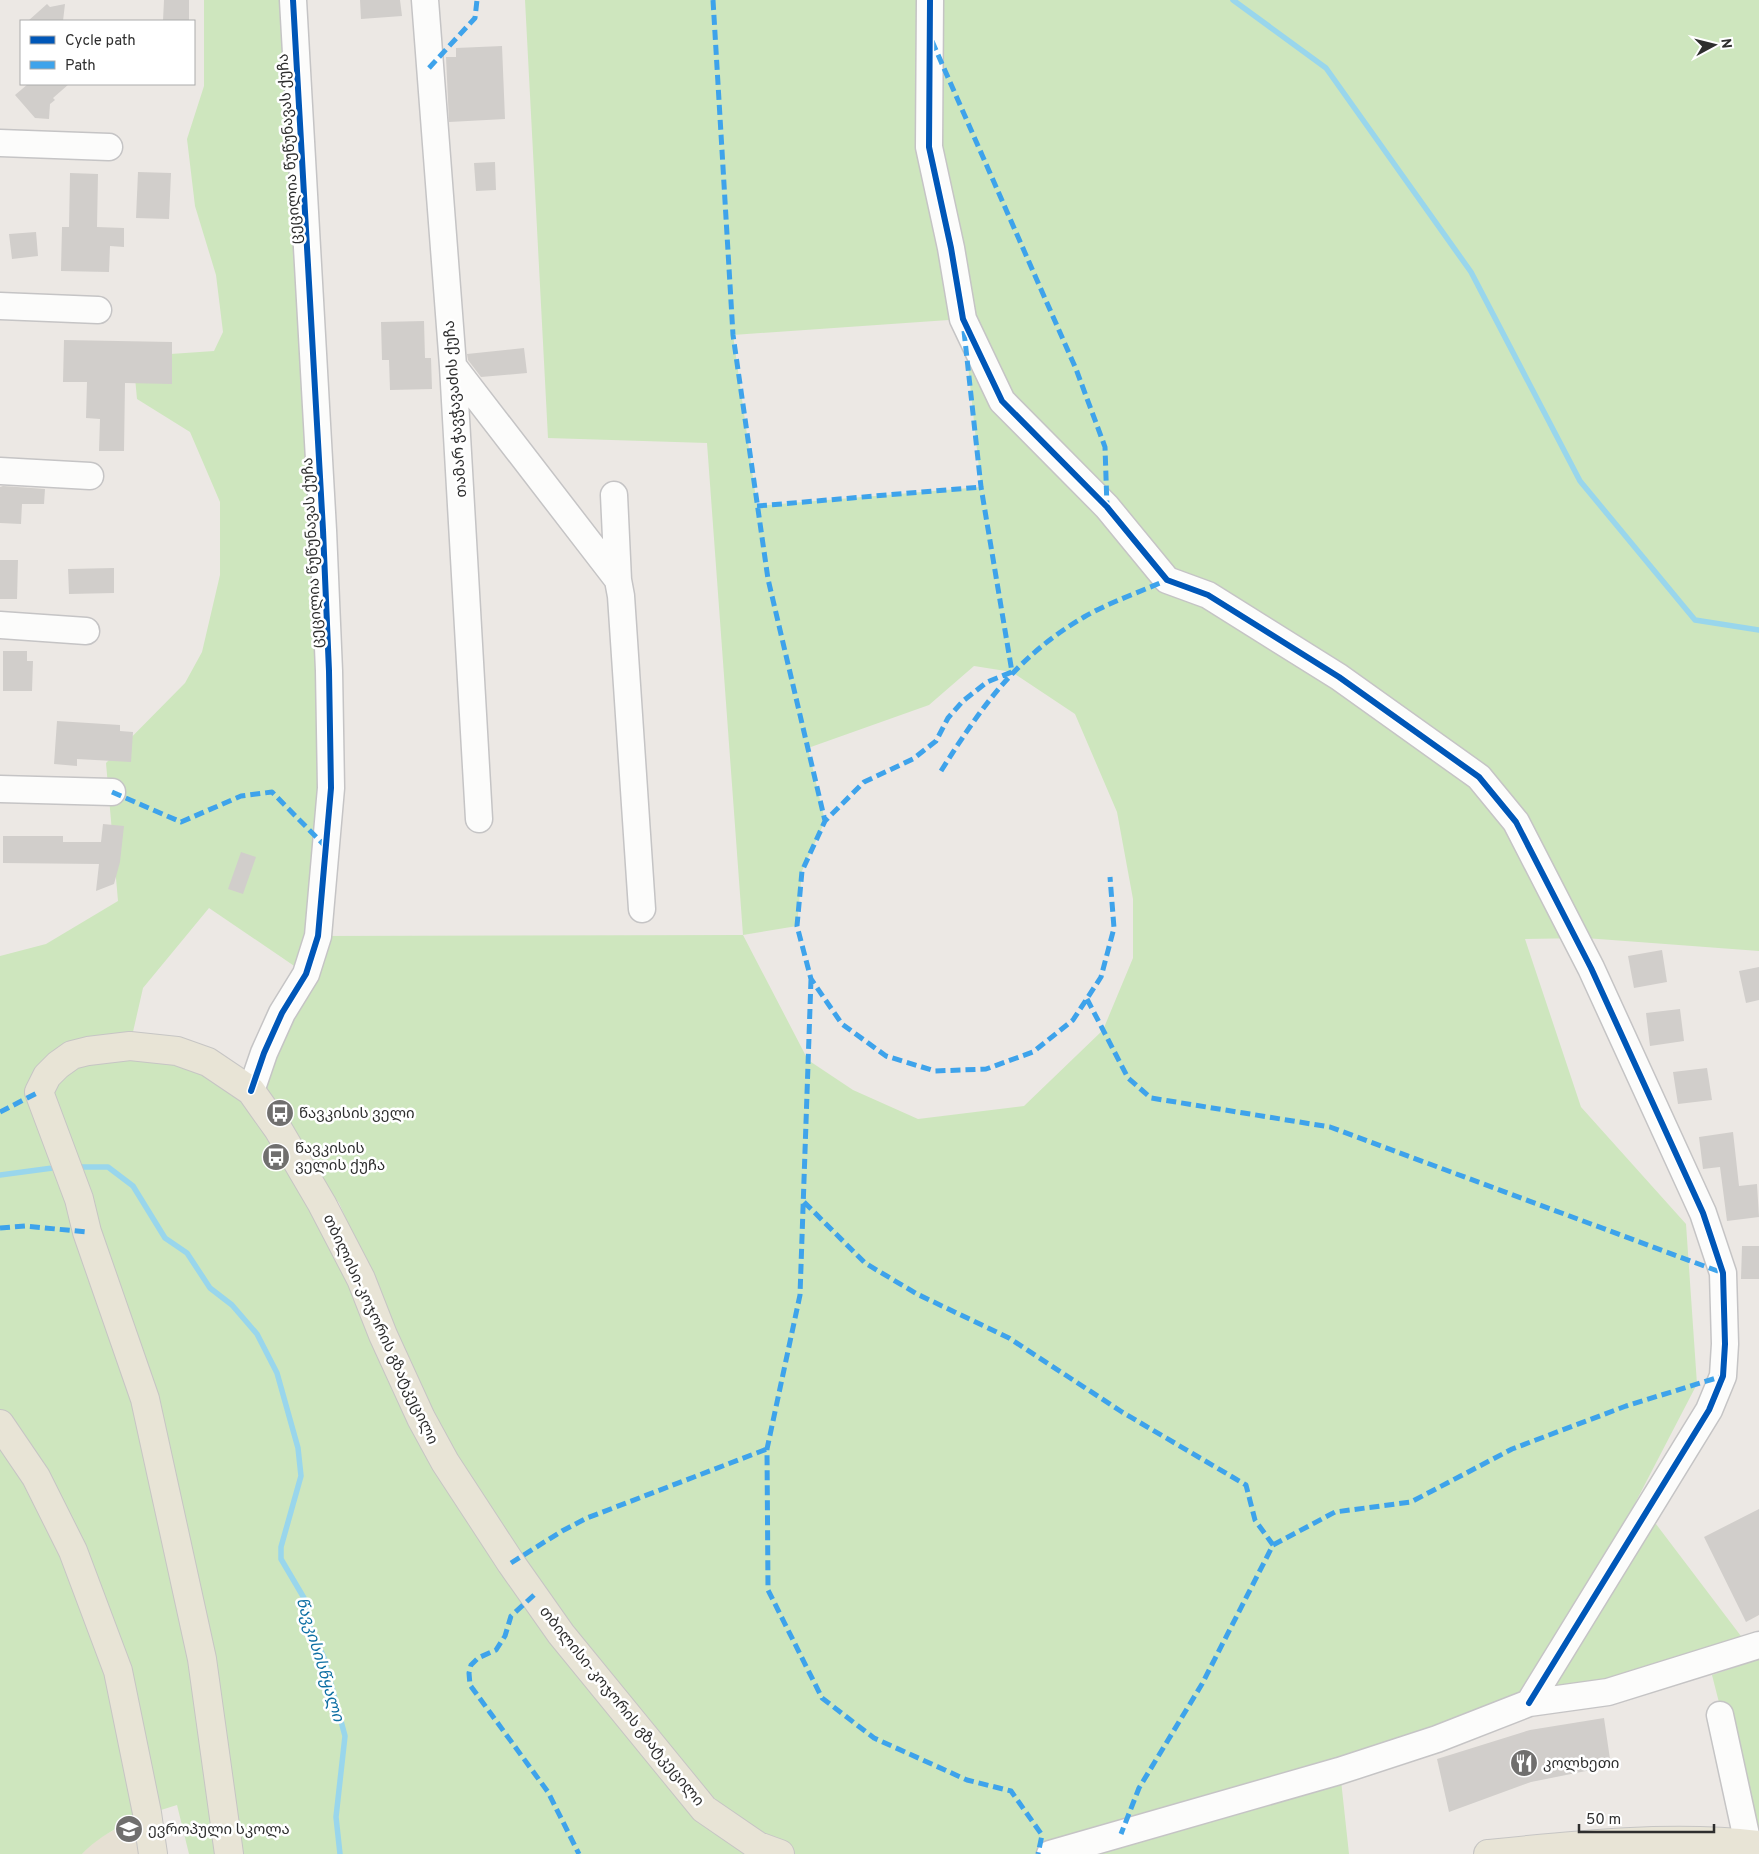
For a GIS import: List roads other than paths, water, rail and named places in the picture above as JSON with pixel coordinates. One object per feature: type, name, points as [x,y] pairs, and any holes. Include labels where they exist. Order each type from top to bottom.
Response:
[{"type":"main road","name":"თბილისი-კოჯორის გზატკეცილი","points":[[229,1854],[202,1659],[145,1399],[87,1232],[79,1199],[39,1092],[47,1076],[58,1065],[72,1056],[88,1050],[130,1046],[177,1051],[208,1062],[251,1091],[278,1129],[322,1204],[361,1279],[383,1335],[421,1418],[445,1462],[511,1563],[561,1634],[704,1809],[758,1846],[780,1854]]},
{"type":"main road","points":[[0,1424],[36,1476],[72,1551],[118,1671],[147,1814],[153,1854]]},
{"type":"main road","points":[[1488,1854],[1563,1846],[1692,1842],[1754,1844]]},
{"type":"street","name":"ცეცილია წუწუნავას ქუჩა","points":[[251,1091],[264,1053],[282,1013],[306,974],[318,936],[330,788],[329,671],[323,520],[293,0]]},
{"type":"street","name":"თამარ ჭავჭავაძის ქუჩა","points":[[425,0],[453,366],[479,818]]},
{"type":"street","points":[[930,0],[929,147],[963,318],[1002,400],[1107,507],[1167,580],[1208,595],[1339,677],[1479,777],[1516,822],[1576,938],[1703,1213],[1723,1273],[1725,1344],[1723,1376],[1709,1410],[1529,1703]]},
{"type":"street","points":[[0,143],[109,147]]},
{"type":"street","points":[[0,306],[98,310]]},
{"type":"street","points":[[453,366],[618,580]]},
{"type":"street","points":[[0,471],[90,476]]},
{"type":"street","points":[[614,495],[618,580],[622,606],[642,909]]},
{"type":"street","points":[[0,626],[86,631]]},
{"type":"street","points":[[0,789],[112,792]]},
{"type":"street","points":[[1050,1854],[1339,1771],[1437,1739],[1529,1703],[1608,1692],[1759,1645]]},
{"type":"street","points":[[1720,1715],[1754,1844]]},
{"type":"waterway","points":[[1233,0],[1326,68],[1471,272],[1580,481],[1695,620],[1759,630]]},
{"type":"waterway","name":"წავკისისწყალი","points":[[0,1175],[60,1167]]},
{"type":"waterway","name":"წავკისისწყალი","points":[[74,1167],[108,1167],[133,1186],[165,1238],[187,1253],[210,1288],[232,1305],[257,1334],[277,1373],[298,1448],[301,1476],[281,1547],[281,1559],[304,1598],[309,1625],[324,1658],[345,1736],[336,1817],[340,1854]]},
{"type":"place","name":"წავკისის ველი","points":[[280,1113]]},
{"type":"place","name":"წავკისის ველის ქუჩა","points":[[276,1157]]},
{"type":"place","name":"კოლხეთი","points":[[1524,1763]]},
{"type":"place","name":"ევროპული სკოლა","points":[[129,1829]]}]
